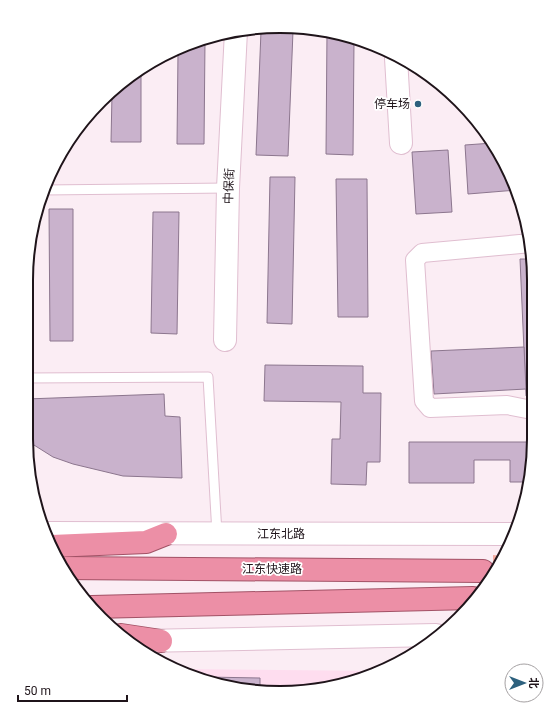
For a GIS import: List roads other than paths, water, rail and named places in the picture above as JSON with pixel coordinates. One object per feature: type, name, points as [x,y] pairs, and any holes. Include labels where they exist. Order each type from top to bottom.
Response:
[{"type":"highway","points":[[57,546],[146,542],[166,534]]},
{"type":"highway","name":"江东快速路","points":[[70,568],[483,571]]},
{"type":"highway","points":[[99,608],[469,598]]},
{"type":"highway","points":[[133,637],[161,642]]},
{"type":"main road","name":"中保街","points":[[225,340],[228,188],[236,37]]},
{"type":"main road","points":[[396,62],[401,143]]},
{"type":"main road","name":"江东北路","points":[[52,533],[508,534]]},
{"type":"main road","points":[[139,641],[430,635]]},
{"type":"street","points":[[524,244],[422,253],[415,260],[424,401],[430,408],[508,405],[527,409]]},
{"type":"lane","points":[[50,190],[228,188]]},
{"type":"lane","points":[[33,378],[208,377],[217,534]]},
{"type":"place","name":"停车场","points":[[418,104]]}]
